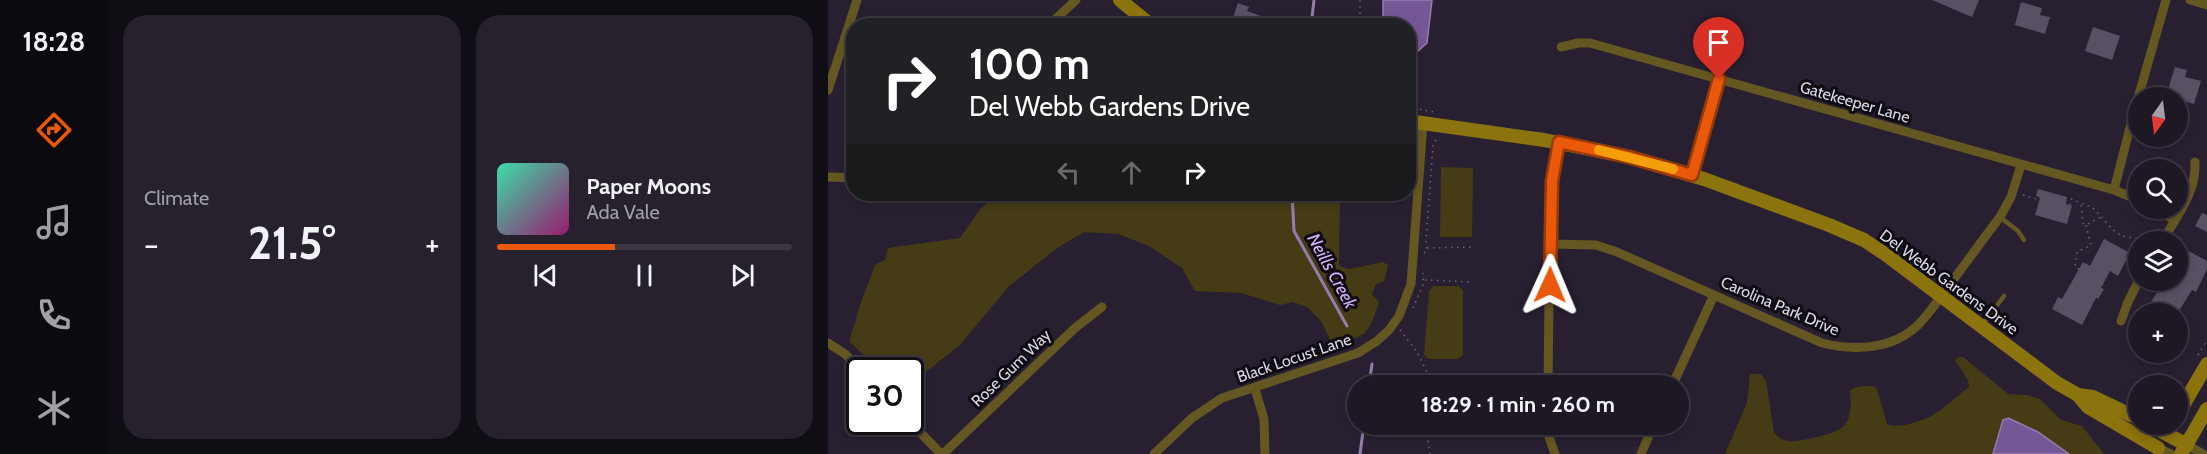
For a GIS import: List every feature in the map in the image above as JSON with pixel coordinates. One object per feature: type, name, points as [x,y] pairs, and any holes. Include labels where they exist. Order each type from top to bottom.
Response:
[{"type":"street","points":[[851,18],[857,0]]},
{"type":"street","points":[[1057,18],[1077,0]]},
{"type":"street","points":[[1120,0],[1142,18]]},
{"type":"street","points":[[2141,87],[2166,0]]},
{"type":"street","points":[[2190,0],[2207,5]]},
{"type":"street","points":[[828,90],[846,34]]},
{"type":"street","name":"Gatekeeper Lane","points":[[1562,47],[1590,43],[2128,196]]},
{"type":"street","points":[[1692,175],[1719,79]]},
{"type":"street","name":"Del Webb Gardens Drive","points":[[1416,122],[1559,142],[1629,157],[1747,194],[1852,235],[1886,254],[2049,378],[2078,395],[2088,407],[2162,452]]},
{"type":"street","name":"Black Locust Lane","points":[[1154,454],[1206,407],[1222,399],[1358,353],[1389,330],[1399,316],[1411,284],[1423,123]]},
{"type":"street","points":[[2114,190],[2128,135]]},
{"type":"street","points":[[1548,375],[1552,181],[1559,142]]},
{"type":"street","points":[[2168,231],[2194,184],[2195,162]]},
{"type":"street","name":"Carolina Park Drive","points":[[1550,244],[1596,245],[1617,252],[1822,343],[1840,348],[1875,347],[1897,338],[1918,325],[2000,217],[2011,197],[2021,165]]},
{"type":"street","points":[[828,177],[846,178]]},
{"type":"street","points":[[2121,321],[2134,291]]},
{"type":"street","points":[[1677,375],[1714,295]]},
{"type":"street","name":"Rose Gum Way","points":[[942,454],[1074,328],[1102,307]]},
{"type":"street","points":[[828,343],[848,357]]},
{"type":"street","points":[[2188,397],[2207,364]]},
{"type":"street","points":[[1255,388],[1264,419],[1264,454]]},
{"type":"street","name":"Del Webb Gardens Drive","points":[[2078,395],[2093,397],[2128,414]]},
{"type":"street","points":[[2184,449],[2207,409]]},
{"type":"street","points":[[923,435],[942,454]]},
{"type":"street","points":[[1549,435],[1555,454]]},
{"type":"street","points":[[1641,454],[1649,435]]},
{"type":"street","points":[[2162,452],[2167,435]]},
{"type":"street","points":[[2173,435],[2184,449],[2203,454]]},
{"type":"lane","points":[[2000,217],[2018,231],[2024,240]]},
{"type":"lane","points":[[1982,327],[2004,296]]},
{"type":"path","points":[[1360,0],[1360,18]]},
{"type":"path","points":[[1424,253],[1427,248],[1433,145],[1438,137],[1437,133]]},
{"type":"path","points":[[2023,195],[2040,200]]},
{"type":"path","points":[[2070,205],[2071,200],[2093,208],[2113,230],[2128,237]]},
{"type":"path","points":[[2079,269],[2075,267],[2077,252],[2091,245],[2086,225],[2081,220],[2081,203]]},
{"type":"path","points":[[2086,225],[2102,216]]},
{"type":"path","points":[[1427,248],[1471,248]]},
{"type":"path","points":[[1411,312],[1424,280],[1422,272]]},
{"type":"path","points":[[1424,280],[1471,282]]},
{"type":"path","points":[[1404,324],[1400,330],[1417,352],[1428,375]]},
{"type":"path","points":[[1430,435],[1430,454]]},
{"type":"shaded area","points":[[1383,0],[1432,0],[1427,43],[1416,53],[1416,18],[1383,18]]},
{"type":"shaded area","points":[[1441,167],[1473,168],[1472,237],[1440,237]]},
{"type":"shaded area","points":[[989,201],[1340,201],[1339,266],[1349,269],[1383,262],[1388,265],[1384,281],[1376,284],[1372,294],[1379,302],[1369,328],[1360,336],[1333,346],[1321,321],[1307,307],[1293,302],[1280,305],[1241,293],[1195,291],[1182,268],[1149,246],[1118,234],[1084,232],[1057,248],[1008,287],[961,344],[924,374],[924,357],[866,357],[850,342],[851,335],[875,265],[885,260],[888,248],[960,238],[981,208]]},
{"type":"shaded area","points":[[1433,286],[1459,286],[1463,291],[1463,355],[1458,359],[1428,359],[1424,355],[1429,291]]},
{"type":"shaded area","points":[[1963,357],[2008,394],[2027,395],[2040,399],[2061,420],[2082,426],[2104,454],[1725,454],[1747,403],[1750,374],[1761,374],[1766,381],[1774,432],[1782,439],[1794,441],[1826,435],[1843,427],[1851,405],[1850,391],[1858,387],[1874,386],[1877,389],[1887,424],[1892,426],[1905,425],[1932,416],[1969,387],[1968,380],[1955,360]]},
{"type":"shaded area","points":[[2008,418],[2038,432],[2069,454],[1993,454],[2003,420]]},
{"type":"building","points":[[1932,0],[1979,0],[1972,17]]},
{"type":"building","points":[[2021,2],[2042,8],[2040,15],[2050,17],[2045,34],[2015,25]]},
{"type":"building","points":[[1238,3],[1249,7],[1247,11],[1261,16],[1260,18],[1233,18]]},
{"type":"building","points":[[2093,27],[2120,36],[2112,60],[2085,51]]},
{"type":"building","points":[[2175,67],[2187,70],[2185,77],[2201,81],[2194,104],[2188,102],[2188,87],[2169,87]]},
{"type":"building","points":[[2038,189],[2067,197],[2066,204],[2072,206],[2067,224],[2035,215],[2040,198],[2036,196]]},
{"type":"building","points":[[2202,213],[2207,215],[2207,232],[2195,226]]},
{"type":"building","points":[[2104,239],[2128,252],[2128,257],[2118,276],[2110,271],[2101,288],[2104,289],[2098,299],[2096,298],[2082,325],[2052,309],[2058,297],[2062,299],[2083,262],[2090,266]]},
{"type":"building","points":[[2188,251],[2207,261],[2207,269],[2196,292],[2192,290],[2184,303],[2150,303],[2158,291],[2188,291]]},
{"type":"waterway","name":"Neills Creek","points":[[1312,18],[1314,0]]},
{"type":"waterway","name":"Neills Creek","points":[[1292,201],[1294,231],[1347,326]]},
{"type":"waterway","name":"Neills Creek","points":[[1370,375],[1372,364]]},
{"type":"waterway","name":"Neills Creek","points":[[1360,454],[1363,435]]},
{"type":"slow traffic","points":[[1599,150],[1673,169]]},
{"type":"route","points":[[1550,285],[1552,181],[1559,142],[1629,157],[1692,175],[1719,79]]}]
